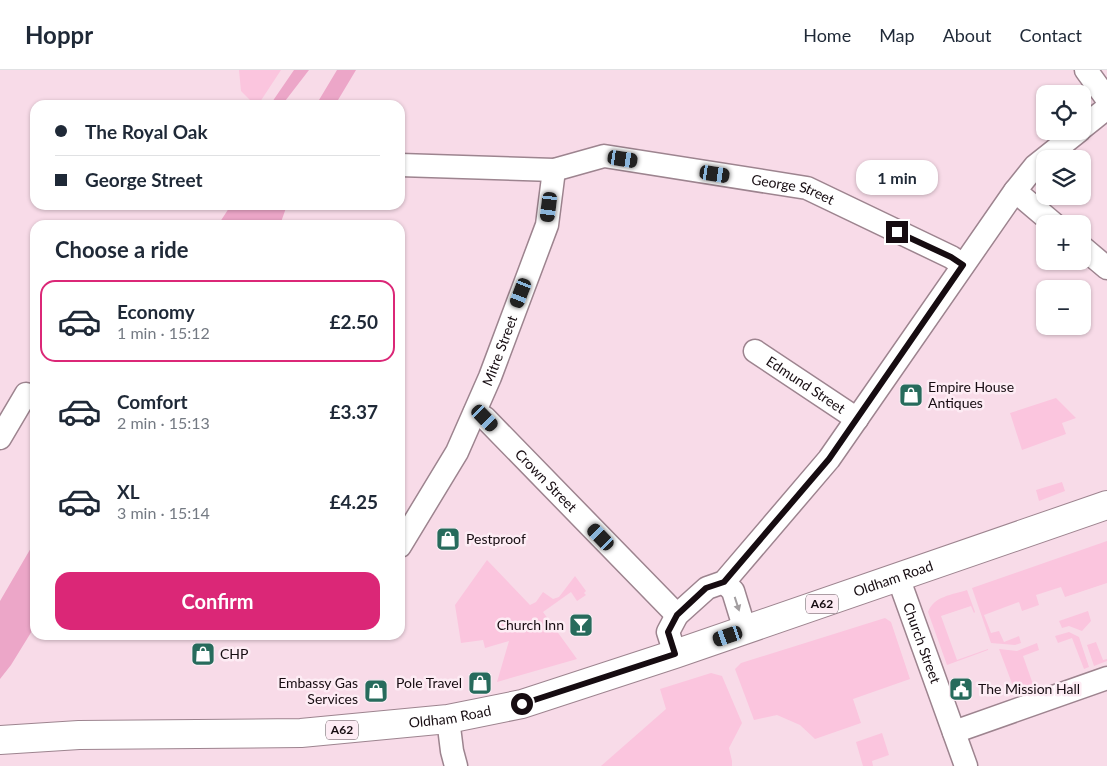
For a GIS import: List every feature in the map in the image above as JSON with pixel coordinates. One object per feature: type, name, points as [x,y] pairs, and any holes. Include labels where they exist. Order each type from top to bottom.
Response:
[{"type":"highway","name":"Oldham Road","points":[[0,740],[79,735],[301,733],[448,720],[522,704],[675,654],[1107,505]]},
{"type":"street","points":[[1086,70],[1107,99]]},
{"type":"street","points":[[1091,121],[1107,108]]},
{"type":"street","points":[[675,654],[668,632],[677,615],[706,588],[724,582],[829,459],[1015,191],[1035,166],[1067,140]]},
{"type":"street","name":"George Street","points":[[405,165],[554,170],[604,156],[807,188],[951,257],[963,265]]},
{"type":"street","name":"Mitre Street","points":[[405,538],[457,452],[475,412],[547,225],[554,170]]},
{"type":"street","points":[[1015,191],[1043,215]]},
{"type":"street","points":[[1091,255],[1107,268]]},
{"type":"street","name":"Edmund Street","points":[[755,351],[857,419]]},
{"type":"street","points":[[0,438],[26,394]]},
{"type":"street","name":"Crown Street","points":[[475,412],[485,418],[677,615]]},
{"type":"street","name":"Church Street","points":[[898,577],[966,766]]},
{"type":"street","points":[[724,582],[733,591],[745,630]]},
{"type":"street","points":[[954,732],[1107,678]]},
{"type":"street","points":[[448,720],[456,766]]},
{"type":"shaded area","points":[[239,70],[281,70],[261,100],[250,100],[241,91]]},
{"type":"shaded area","points":[[294,70],[309,70],[286,100],[273,100]]},
{"type":"shaded area","points":[[337,70],[356,70],[338,100],[319,100]]},
{"type":"shaded area","points":[[228,210],[285,210],[282,220],[221,220]]},
{"type":"shaded area","points":[[1056,398],[1076,418],[1062,423],[1066,434],[1022,450],[1010,413]]},
{"type":"shaded area","points":[[1062,482],[1065,491],[1039,501],[1036,490]]},
{"type":"shaded area","points":[[1107,541],[1107,583],[1065,597],[1061,587],[1036,595],[1039,605],[1022,611],[1019,602],[984,615],[991,633],[999,631],[1004,642],[1019,636],[1021,643],[1015,645],[991,643],[972,588]]},
{"type":"shaded area","points":[[30,550],[30,634],[0,679],[0,601]]},
{"type":"shaded area","points":[[487,560],[530,605],[536,602],[543,592],[553,599],[559,597],[575,576],[586,591],[584,593],[586,595],[577,601],[571,592],[543,612],[577,659],[497,682],[509,641],[485,648],[483,640],[461,643],[455,605]]},
{"type":"shaded area","points":[[967,590],[974,613],[971,606],[941,616],[957,660],[988,650],[947,665],[928,612],[939,599]]},
{"type":"shaded area","points":[[1088,611],[1091,621],[1082,631],[1069,626],[1062,628],[1059,621]]},
{"type":"shaded area","points":[[885,618],[891,622],[910,679],[853,699],[861,723],[815,739],[800,725],[777,715],[754,720],[735,669],[741,663]]},
{"type":"shaded area","points":[[1069,632],[1079,637],[1089,667],[1084,669],[1072,638],[1058,643],[1055,636]]},
{"type":"shaded area","points":[[1096,642],[1103,660],[1107,659],[1107,661],[1094,666],[1087,645]]},
{"type":"shaded area","points":[[1037,643],[1039,650],[1023,656],[1034,687],[1016,694],[999,649],[1017,651]]},
{"type":"shaded area","points":[[711,673],[722,676],[742,723],[729,748],[732,766],[601,766],[666,709],[660,689]]},
{"type":"shaded area","points":[[882,733],[889,755],[872,761],[873,766],[863,766],[856,742]]},
{"type":"place","name":"Empire House Antiques","points":[[911,395]]},
{"type":"place","name":"Pestproof","points":[[448,539]]},
{"type":"place","name":"Church Inn","points":[[581,625]]},
{"type":"place","name":"CHP","points":[[203,654]]},
{"type":"place","name":"Pole Travel","points":[[480,683]]},
{"type":"place","name":"The Mission Hall","points":[[961,689]]},
{"type":"place","name":"Embassy Gas Services","points":[[376,691]]},
{"type":"route","points":[[522,704],[552,696],[675,654],[668,632],[677,615],[706,588],[724,582],[829,459],[963,265],[951,257],[897,232]]}]
